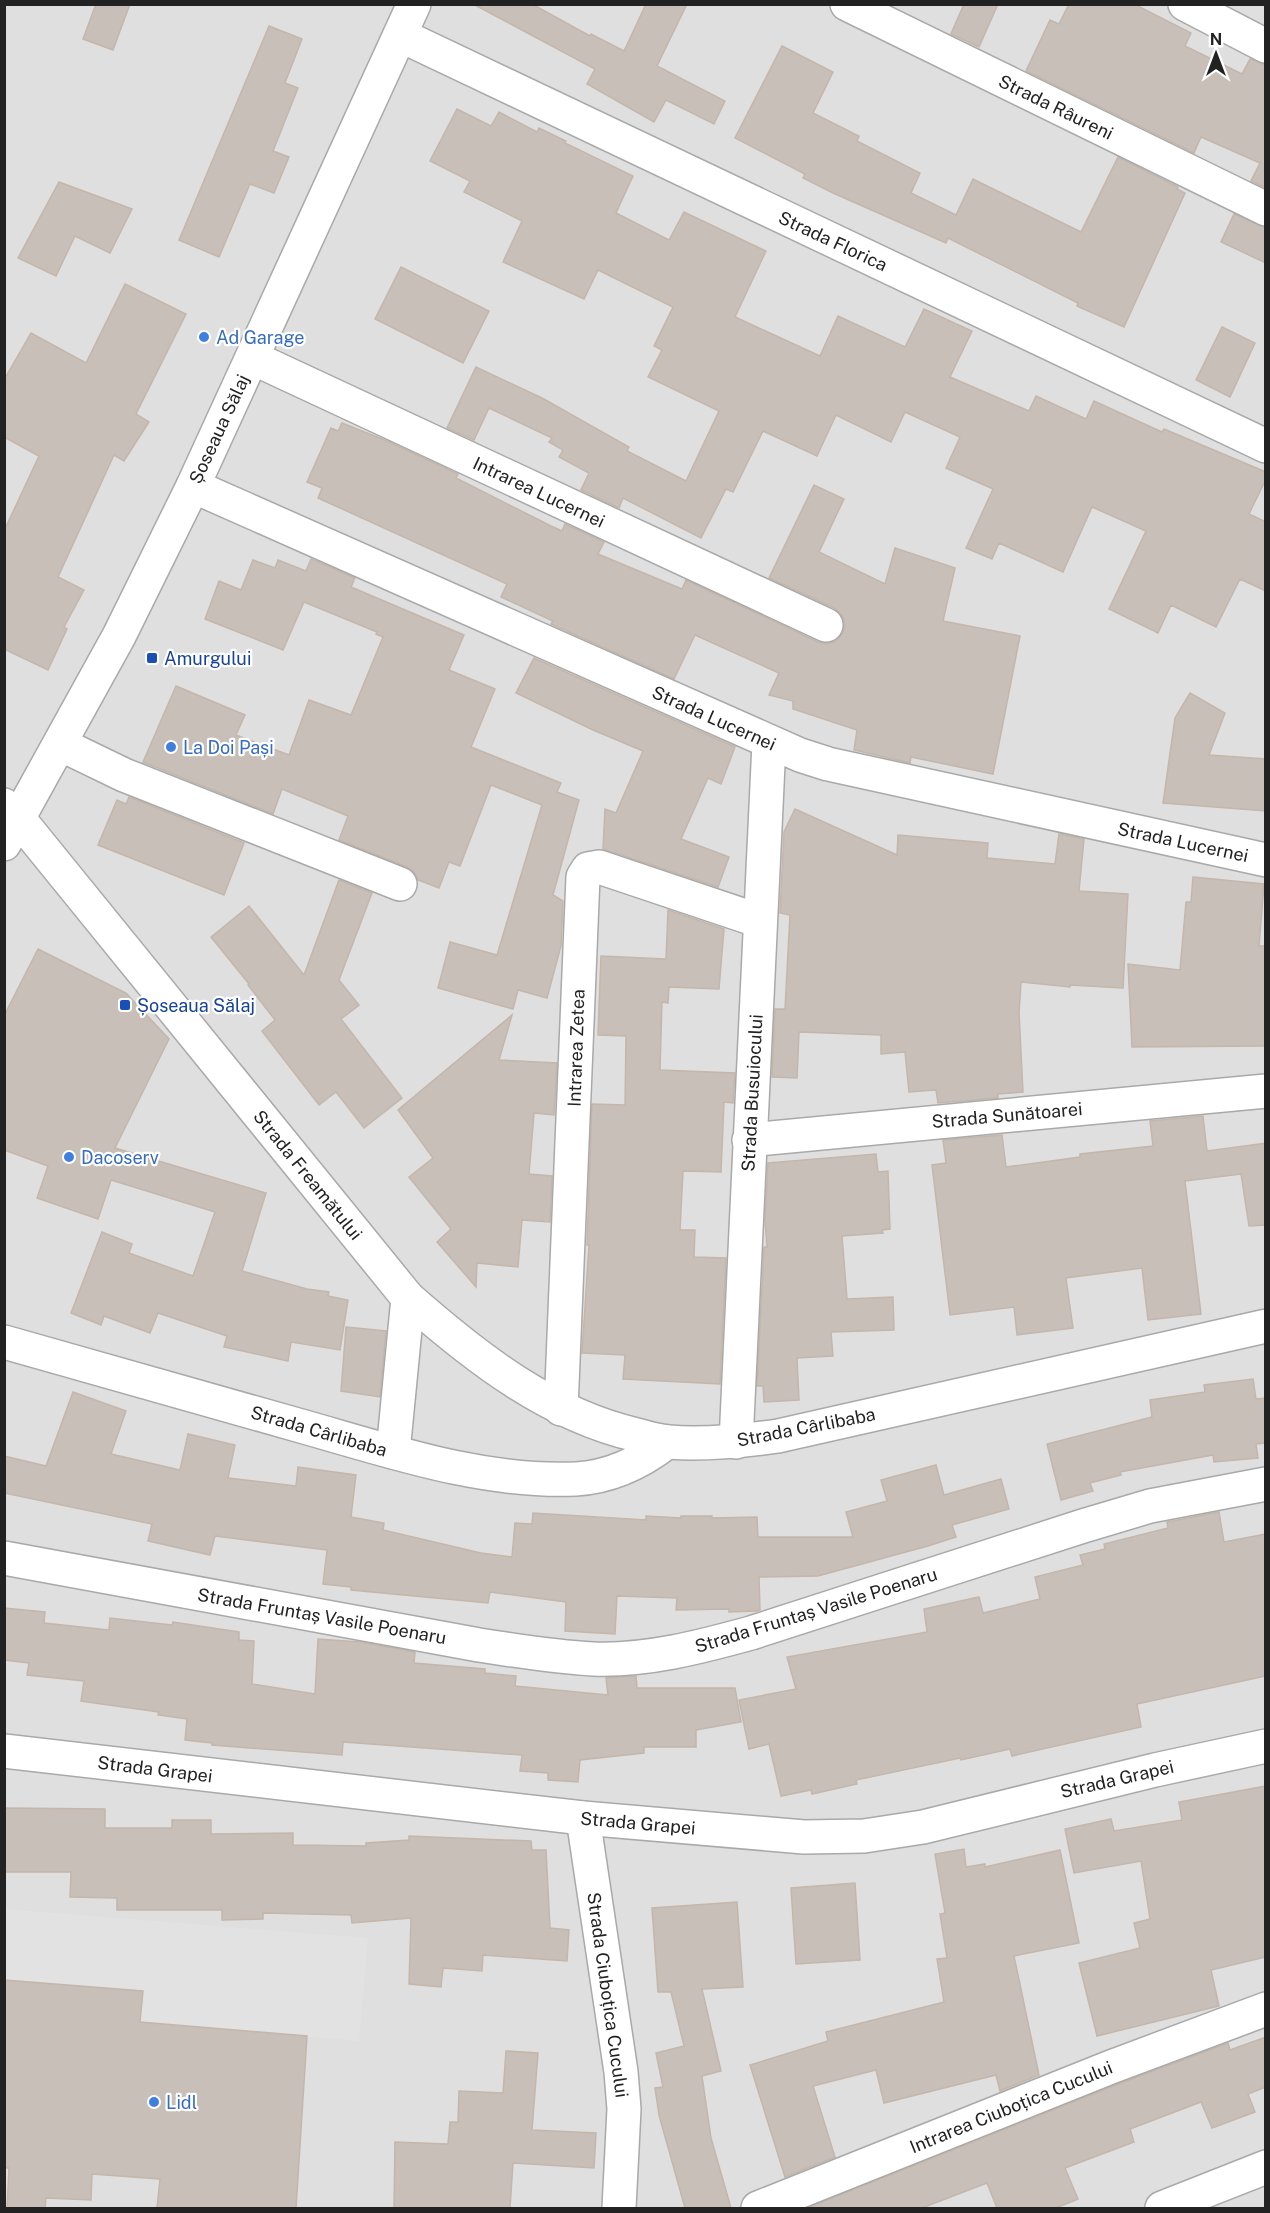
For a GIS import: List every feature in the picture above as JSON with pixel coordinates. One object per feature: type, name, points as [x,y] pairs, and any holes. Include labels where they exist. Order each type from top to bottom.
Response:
[{"type":"street","name":"Șoseaua Sălaj","points":[[9,823],[60,744],[119,636],[253,358],[414,4]]},
{"type":"street","name":"Strada Râureni","points":[[847,4],[1266,210]]},
{"type":"street","points":[[1185,4],[1266,46]]},
{"type":"street","name":"Strada Florica","points":[[400,35],[1266,446]]},
{"type":"street","name":"Intrarea Lucernei","points":[[253,358],[826,625]]},
{"type":"street","name":"Strada Lucernei","points":[[193,486],[769,743],[828,764],[1266,860]]},
{"type":"street","name":"Strada Busuiocului","points":[[736,1442],[769,743]]},
{"type":"street","points":[[60,744],[124,775],[400,884]]},
{"type":"street","name":"Strada Freamătului","points":[[9,823],[408,1298],[447,1333],[490,1365],[561,1409],[615,1430],[667,1442]]},
{"type":"street","name":"Intrarea Zetea","points":[[561,1409],[583,877],[588,869],[599,867],[760,921]]},
{"type":"street","name":"Strada Sunătoarei","points":[[749,1140],[1266,1091]]},
{"type":"street","points":[[393,1452],[408,1298]]},
{"type":"street","name":"Strada Cârlibaba","points":[[4,1342],[393,1452],[467,1470],[546,1479],[579,1479],[620,1470],[647,1458],[667,1442],[736,1442],[790,1434],[1266,1326]]},
{"type":"street","name":"Strada Fruntaș Vasile Poenaru","points":[[4,1558],[479,1645],[541,1655],[595,1659],[652,1655],[702,1647],[1150,1506],[1266,1484]]},
{"type":"street","name":"Strada Grapei","points":[[4,1751],[583,1818],[804,1837],[864,1836],[923,1827],[1155,1770],[1266,1746]]},
{"type":"street","name":"Strada Ciuboțica Cucului","points":[[583,1818],[621,2072],[624,2109],[619,2208]]},
{"type":"street","name":"Intrarea Ciuboțica Cucului","points":[[758,2208],[1111,2067],[1266,2009]]},
{"type":"street","points":[[1162,2208],[1198,2202],[1266,2167]]},
{"type":"shaded area","points":[[5,5],[1265,5],[1265,2208],[5,2208]]},
{"type":"shaded area","points":[[4,1909],[368,1938],[359,2041],[140,2022],[142,1991],[5,1980]]},
{"type":"building","points":[[96,4],[130,4],[113,50],[83,39]]},
{"type":"building","points":[[473,4],[532,4],[590,36],[591,34],[624,51],[646,4],[687,4],[657,66],[725,101],[714,124],[666,100],[654,122],[587,84],[595,69]]},
{"type":"building","points":[[964,4],[998,4],[979,47],[951,34]]},
{"type":"building","points":[[1069,4],[1134,4],[1191,33],[1185,46],[1242,74],[1250,59],[1266,65],[1266,188],[1251,181],[1260,163],[1201,137],[1194,153],[1026,71],[1050,20],[1059,24]]},
{"type":"building","points":[[269,26],[302,39],[285,83],[298,88],[273,151],[289,157],[274,193],[250,184],[219,257],[179,240]]},
{"type":"building","points":[[782,46],[833,72],[813,113],[859,136],[857,141],[920,173],[911,193],[956,215],[973,179],[1081,232],[1118,157],[1178,187],[1177,189],[1185,193],[1124,327],[1077,306],[1078,303],[948,238],[946,243],[833,193],[803,178],[805,174],[735,138]]},
{"type":"building","points":[[457,109],[491,126],[499,112],[537,132],[539,128],[633,176],[616,213],[669,240],[684,212],[766,251],[735,317],[820,356],[838,316],[905,347],[924,309],[972,331],[950,377],[1029,411],[1036,396],[1086,419],[1094,401],[1162,432],[1164,429],[1266,472],[1266,479],[1249,514],[1266,522],[1266,591],[1240,579],[1216,627],[1171,605],[1158,633],[1109,609],[1146,531],[1092,507],[1063,572],[999,543],[992,559],[966,548],[993,489],[946,468],[960,437],[905,412],[891,442],[836,415],[817,456],[763,431],[733,492],[726,489],[701,538],[623,498],[619,508],[581,490],[589,473],[559,457],[563,450],[549,442],[552,438],[489,408],[474,440],[447,428],[476,367],[542,398],[629,447],[627,451],[686,481],[719,411],[648,377],[662,350],[654,346],[673,307],[598,270],[584,299],[503,262],[522,221],[464,192],[470,181],[430,161]]},
{"type":"building","points":[[59,182],[132,209],[110,253],[75,236],[56,276],[18,258]]},
{"type":"building","points":[[1234,214],[1266,227],[1266,263],[1221,242]]},
{"type":"building","points":[[401,267],[489,311],[463,363],[375,319]]},
{"type":"building","points":[[125,284],[186,314],[136,414],[149,422],[124,461],[114,455],[58,577],[84,590],[64,627],[67,629],[48,670],[4,649],[4,531],[39,456],[4,437],[4,380],[31,333],[86,363]]},
{"type":"building","points":[[1222,327],[1255,343],[1230,397],[1196,380]]},
{"type":"building","points":[[342,423],[458,474],[456,478],[562,531],[565,524],[604,542],[598,554],[682,589],[686,580],[818,642],[827,644],[836,641],[843,633],[845,624],[841,614],[834,608],[769,578],[814,485],[844,499],[819,552],[885,584],[895,548],[955,568],[943,621],[1020,636],[993,774],[911,757],[910,763],[854,750],[857,730],[793,709],[793,701],[769,695],[779,673],[695,635],[674,679],[551,624],[553,621],[501,597],[507,584],[318,498],[322,488],[307,482],[331,428],[338,431]]},
{"type":"building","points":[[311,559],[355,578],[351,587],[464,635],[449,670],[495,689],[471,747],[561,783],[557,792],[579,800],[553,895],[563,901],[561,946],[547,998],[518,990],[513,1009],[438,988],[450,942],[497,955],[542,805],[491,785],[460,866],[449,862],[439,888],[418,880],[414,872],[407,867],[339,840],[348,816],[282,789],[273,814],[143,762],[176,686],[245,715],[236,735],[289,755],[309,700],[351,715],[383,637],[376,634],[377,632],[304,602],[283,650],[205,619],[219,581],[241,590],[253,560],[275,568],[278,560],[306,571]]},
{"type":"building","points":[[534,658],[735,747],[721,784],[708,778],[681,839],[729,857],[718,887],[603,849],[605,809],[616,813],[643,751],[516,693]]},
{"type":"building","points":[[1190,693],[1225,713],[1209,755],[1266,759],[1266,811],[1163,803],[1175,718]]},
{"type":"building","points":[[129,797],[244,843],[224,895],[98,845],[117,800],[126,804]]},
{"type":"building","points":[[795,809],[897,855],[898,835],[988,843],[987,858],[1055,864],[1059,834],[1084,839],[1079,891],[1128,894],[1123,988],[1070,985],[1070,987],[1021,982],[1019,1013],[1023,1092],[998,1094],[998,1098],[938,1103],[936,1090],[909,1092],[905,1052],[881,1054],[881,1035],[799,1032],[797,1078],[772,1077],[775,1009],[785,1009],[790,915],[780,913],[784,832]]},
{"type":"building","points":[[1193,877],[1264,884],[1259,946],[1266,946],[1266,1046],[1132,1047],[1128,964],[1180,970],[1186,902],[1191,902]]},
{"type":"building","points":[[339,880],[372,893],[339,980],[359,1005],[341,1019],[402,1098],[364,1128],[336,1092],[319,1105],[262,1031],[275,1020],[211,937],[249,906],[304,975]]},
{"type":"building","points":[[668,910],[724,929],[719,989],[669,987],[668,1003],[662,1002],[660,1070],[735,1073],[733,1103],[724,1102],[721,1172],[683,1171],[680,1230],[695,1230],[694,1257],[726,1258],[720,1384],[623,1379],[625,1355],[582,1353],[589,1245],[587,1245],[592,1104],[625,1105],[626,1036],[598,1035],[601,956],[666,959]]},
{"type":"building","points":[[38,949],[126,993],[169,1039],[115,1148],[266,1193],[242,1271],[307,1289],[329,1292],[328,1296],[348,1300],[340,1350],[291,1342],[288,1361],[224,1347],[227,1336],[158,1313],[150,1333],[104,1316],[101,1325],[71,1313],[102,1232],[132,1244],[129,1253],[193,1276],[215,1212],[111,1180],[98,1219],[37,1198],[48,1166],[4,1150],[4,1016]]},
{"type":"building","points":[[512,1015],[499,1060],[557,1063],[554,1115],[534,1113],[529,1174],[552,1176],[550,1222],[522,1220],[518,1267],[477,1263],[476,1287],[437,1242],[451,1229],[409,1177],[433,1158],[398,1110]]},
{"type":"building","points":[[1203,1116],[1207,1151],[1266,1143],[1266,1225],[1249,1226],[1241,1174],[1185,1181],[1201,1314],[1148,1320],[1142,1268],[1066,1278],[1073,1328],[1017,1335],[1014,1307],[950,1315],[932,1165],[946,1163],[943,1140],[1002,1135],[1006,1167],[1080,1157],[1080,1154],[1153,1146],[1150,1121]]},
{"type":"building","points":[[876,1154],[878,1172],[888,1171],[890,1229],[882,1230],[883,1233],[842,1236],[847,1299],[893,1297],[894,1330],[831,1332],[833,1356],[797,1358],[799,1400],[764,1402],[763,1386],[757,1386],[764,1247],[767,1247],[765,1221],[768,1163]]},
{"type":"building","points":[[346,1327],[386,1331],[380,1397],[341,1391]]},
{"type":"building","points":[[1253,1379],[1256,1399],[1266,1398],[1266,1443],[1256,1444],[1258,1458],[1214,1462],[1213,1455],[1120,1472],[1121,1475],[1090,1483],[1093,1491],[1061,1500],[1047,1444],[1152,1417],[1150,1400],[1205,1392],[1204,1385]]},
{"type":"building","points":[[73,1392],[126,1411],[111,1454],[180,1470],[188,1434],[235,1445],[228,1478],[296,1486],[298,1467],[356,1475],[351,1517],[384,1523],[383,1530],[481,1553],[512,1557],[515,1523],[532,1524],[533,1513],[646,1520],[646,1516],[757,1517],[758,1537],[853,1537],[846,1512],[887,1501],[881,1480],[936,1465],[944,1495],[1001,1479],[1009,1509],[952,1525],[956,1537],[818,1576],[759,1577],[760,1610],[757,1611],[676,1610],[677,1598],[617,1596],[615,1634],[565,1631],[566,1602],[490,1592],[488,1603],[351,1590],[351,1587],[323,1584],[327,1550],[215,1536],[210,1555],[148,1541],[152,1524],[4,1493],[4,1456],[46,1466]]},
{"type":"building","points":[[1219,1512],[1224,1542],[1266,1534],[1266,1676],[1137,1704],[1141,1727],[1012,1756],[1010,1749],[961,1760],[960,1758],[856,1780],[857,1784],[812,1794],[811,1790],[781,1796],[769,1744],[749,1749],[739,1700],[796,1689],[787,1657],[927,1632],[924,1609],[979,1597],[983,1613],[1040,1599],[1035,1577],[1083,1565],[1080,1555],[1105,1549],[1104,1544],[1168,1528],[1167,1522]]},
{"type":"building","points":[[4,1608],[45,1612],[44,1623],[109,1630],[110,1618],[172,1625],[173,1622],[239,1632],[239,1640],[254,1641],[252,1684],[315,1694],[318,1639],[361,1642],[415,1652],[414,1663],[485,1669],[485,1673],[516,1676],[515,1686],[608,1695],[606,1678],[636,1676],[637,1688],[735,1688],[741,1722],[696,1730],[696,1747],[644,1747],[644,1753],[580,1760],[578,1782],[548,1780],[548,1773],[520,1771],[522,1755],[343,1742],[342,1755],[212,1745],[212,1743],[185,1740],[187,1719],[158,1715],[159,1712],[81,1701],[84,1681],[27,1675],[29,1663],[4,1660]]},
{"type":"building","points":[[1266,1786],[1266,1957],[1211,1970],[1219,2006],[1097,2036],[1079,1963],[1140,1948],[1134,1923],[1150,1919],[1141,1861],[1074,1873],[1065,1829],[1111,1819],[1114,1831],[1182,1820],[1179,1802]]},
{"type":"building","points":[[4,1808],[105,1809],[105,1828],[172,1828],[172,1820],[211,1820],[211,1834],[293,1833],[293,1845],[366,1846],[366,1843],[409,1840],[409,1836],[531,1841],[532,1850],[546,1850],[550,1928],[569,1930],[567,1961],[483,1955],[482,1971],[443,1968],[441,1987],[409,1984],[411,1918],[352,1923],[351,1915],[263,1913],[263,1919],[222,1920],[222,1910],[117,1910],[117,1898],[70,1897],[71,1872],[4,1872]]},
{"type":"building","points":[[964,1849],[966,1867],[985,1864],[985,1867],[1060,1850],[1079,1943],[1014,1956],[1039,2075],[1000,2091],[996,2075],[884,2103],[876,2070],[813,2086],[835,2157],[785,2177],[750,2065],[828,2041],[826,2032],[944,2002],[937,1959],[947,1958],[940,1914],[945,1913],[935,1854]]},
{"type":"building","points":[[855,1883],[860,1960],[796,1964],[791,1888]]},
{"type":"building","points":[[737,1902],[743,1987],[702,1989],[721,2071],[702,2076],[711,2138],[731,2208],[685,2208],[659,2115],[655,2088],[663,2087],[656,2053],[684,2046],[671,1992],[658,1992],[652,1908]]},
{"type":"building","name":"Lidl","points":[[4,1980],[143,1991],[140,2022],[307,2036],[296,2208],[157,2208],[160,2179],[92,2174],[91,2200],[46,2198],[45,2208],[7,2208],[9,2168],[4,2168]]},
{"type":"building","points":[[1266,2037],[1266,2087],[1248,2094],[1255,2112],[1212,2128],[1201,2102],[1130,2129],[1134,2142],[1065,2168],[1078,2199],[1056,2208],[997,2208],[987,2183],[922,2208],[807,2208],[1118,2084],[1228,2043],[1230,2050]]},
{"type":"building","points":[[506,2051],[538,2053],[532,2130],[596,2133],[594,2168],[513,2163],[510,2208],[394,2208],[395,2142],[448,2144],[450,2122],[458,2122],[459,2091],[503,2093]]},
{"type":"place","name":"Ad Garage","points":[[204,337]]},
{"type":"place","name":"Amurgului","points":[[152,658]]},
{"type":"place","name":"La Doi Pași","points":[[171,747]]},
{"type":"place","name":"Șoseaua Sălaj","points":[[125,1005]]},
{"type":"place","name":"Dacoserv","points":[[69,1157]]},
{"type":"place","name":"Lidl","points":[[154,2102]]}]
